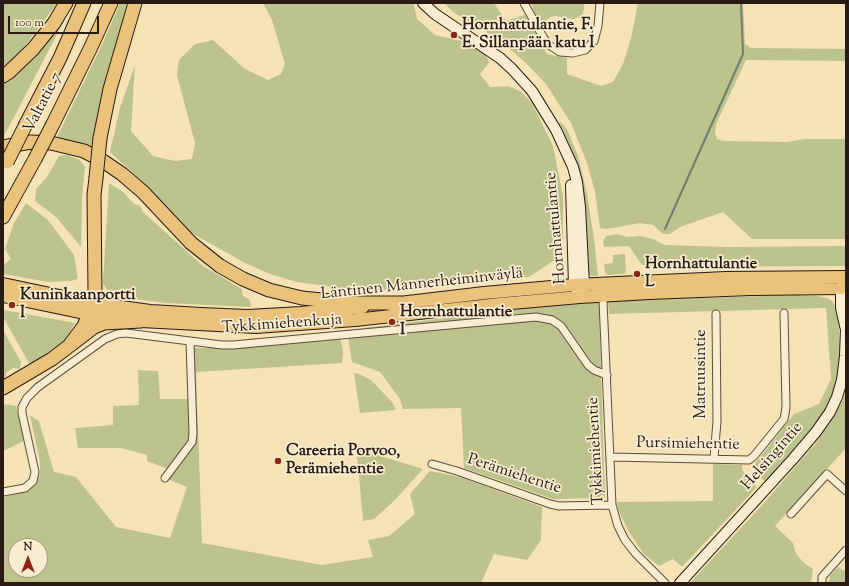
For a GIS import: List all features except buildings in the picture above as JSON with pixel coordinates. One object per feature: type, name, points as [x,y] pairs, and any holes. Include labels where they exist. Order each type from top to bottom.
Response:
[{"type":"highway","points":[[3,76],[33,48],[54,23],[66,3]]},
{"type":"highway","name":"Valtatie 7","points":[[5,165],[60,58],[84,3]]},
{"type":"highway","name":"Valtatie 7","points":[[3,217],[53,124],[111,3]]},
{"type":"highway","points":[[69,346],[84,326],[91,309],[95,292],[94,195],[100,138],[110,89],[135,3]]},
{"type":"highway","points":[[3,146],[31,142],[51,143],[84,151],[103,161],[144,192],[191,243],[220,266],[243,279],[269,290],[302,298],[351,303],[400,303]]},
{"type":"highway","points":[[3,388],[52,359],[84,333],[99,325],[104,323],[141,322]]},
{"type":"main road","name":"Läntinen Mannerheiminväylä","points":[[3,296],[91,309],[248,316],[341,310],[484,293],[579,285],[712,279],[845,282]]},
{"type":"main road","name":"Läntinen Mannerheiminväylä","points":[[3,284],[141,322],[256,327],[355,320],[580,297],[649,292],[728,290],[845,282]]},
{"type":"street","name":"Hornhattulantie","points":[[423,3],[435,14],[500,58],[512,68],[532,91],[549,117],[573,167],[577,182],[580,207],[581,245],[579,285],[580,297]]},
{"type":"street","points":[[524,3],[549,45],[560,52],[573,53],[585,50],[594,41],[597,30],[600,3]]},
{"type":"street","name":"Helsingintie","points":[[680,583],[793,459],[816,432],[830,412],[837,397],[842,380],[845,356],[846,329],[841,308],[845,282]]},
{"type":"street","name":"Tykkimiehentie","points":[[603,301],[612,505],[618,526],[625,540],[636,554],[664,583]]},
{"type":"street","name":"Pursimiehentie","points":[[611,457],[714,458],[749,460],[754,456],[784,419],[786,407],[784,313]]},
{"type":"street","name":"Matruusintie","points":[[714,458],[717,421],[716,314]]},
{"type":"street","name":"Tykkimiehenkuja","points":[[3,492],[25,488],[33,481],[35,472],[22,407],[27,398],[38,388],[110,336],[126,333],[190,342],[233,345],[536,317],[552,320],[561,326],[588,365],[606,376]]},
{"type":"street","points":[[165,478],[192,442],[190,342]]},
{"type":"street","name":"Perämiehentie","points":[[432,464],[550,504],[559,506],[612,505]]},
{"type":"street","points":[[791,514],[827,474],[846,491]]},
{"type":"street","points":[[822,583],[822,577],[846,550]]},
{"type":"green space","points":[[3,3],[57,3],[19,54],[3,67]]},
{"type":"green space","points":[[120,3],[127,3],[104,89],[92,150],[57,137],[101,47]]},
{"type":"green space","points":[[263,3],[412,3],[414,5],[417,19],[435,35],[466,42],[486,55],[489,63],[480,74],[490,87],[508,86],[520,91],[532,103],[553,146],[563,196],[563,239],[556,259],[529,277],[392,290],[347,289],[297,282],[270,274],[245,263],[188,231],[144,183],[110,152],[120,108],[135,65],[131,131],[153,156],[175,161],[192,159],[195,143],[177,75],[179,60],[195,44],[213,40],[245,69],[268,80],[281,74],[285,64],[272,20]]},
{"type":"green space","points":[[444,3],[494,3],[506,21],[525,15],[547,54],[567,58],[567,74],[601,86],[613,82],[623,64],[631,38],[638,3],[743,3],[745,44],[751,48],[846,49],[846,61],[746,60],[716,124],[715,133],[717,139],[723,141],[788,142],[804,139],[846,139],[846,239],[752,239],[723,212],[680,227],[670,234],[663,234],[653,225],[640,223],[605,229],[600,228],[595,192],[587,163],[571,123],[546,84],[511,50],[485,31],[453,12]]},
{"type":"green space","points":[[531,3],[584,3],[584,9],[582,16],[573,19],[555,16],[550,17],[542,25],[539,24]]},
{"type":"green space","points":[[61,20],[64,21],[3,138],[3,81]]},
{"type":"green space","points":[[559,120],[567,129],[578,156],[587,194],[598,276],[588,274],[574,158]]},
{"type":"green space","points":[[67,155],[80,160],[85,167],[82,198],[81,247],[56,217],[35,201],[36,189],[47,177],[59,156]]},
{"type":"green space","points":[[109,183],[123,192],[134,204],[140,206],[143,212],[203,266],[242,289],[243,296],[250,300],[251,307],[166,303],[111,296],[103,283]]},
{"type":"green space","points":[[26,203],[48,220],[74,255],[78,279],[71,281],[48,282],[3,274],[3,265],[11,259],[5,249],[14,223]]},
{"type":"green space","points":[[617,234],[627,237],[640,236],[653,239],[665,245],[726,247],[846,246],[846,266],[661,267],[642,265],[629,246],[604,247],[603,241],[606,236]]},
{"type":"green space","points":[[625,254],[626,272],[624,274],[607,275],[604,264],[613,263],[613,255]]},
{"type":"green space","points":[[794,295],[827,298],[832,301],[835,306],[838,315],[840,350],[837,379],[829,404],[823,414],[766,482],[754,472],[754,465],[794,414],[819,404],[831,379],[826,308],[609,314],[608,301]]},
{"type":"green space","points":[[599,302],[605,498],[553,499],[464,468],[461,408],[403,409],[400,399],[380,372],[352,362],[347,330],[512,310]]},
{"type":"green space","points":[[3,310],[75,323],[65,340],[30,365],[3,317]]},
{"type":"green space","points":[[3,330],[21,362],[20,369],[13,368],[6,373],[5,378],[3,379]]},
{"type":"green space","points":[[340,338],[343,351],[342,363],[196,372],[202,543],[322,565],[373,557],[368,540],[389,536],[415,514],[410,494],[430,471],[460,477],[542,507],[541,540],[527,560],[494,554],[481,583],[3,583],[3,497],[28,491],[36,483],[40,474],[40,462],[30,415],[39,421],[54,472],[76,477],[116,527],[170,538],[187,487],[167,479],[194,443],[193,348],[227,348]]},
{"type":"green space","points":[[138,370],[158,371],[160,399],[189,399],[190,441],[168,469],[147,461],[147,455],[121,448],[78,448],[75,428],[113,425],[113,406],[139,405]]},
{"type":"green space","points":[[354,373],[371,380],[392,402],[396,410],[360,413]]},
{"type":"green space","points":[[846,390],[846,448],[775,526],[793,543],[796,554],[804,563],[813,569],[811,583],[690,583],[764,503],[816,443],[843,400]]},
{"type":"green space","points":[[3,404],[16,406],[24,441],[3,451]]},
{"type":"green space","points":[[361,450],[423,469],[394,501],[374,519],[363,521],[357,454]]},
{"type":"green space","points":[[713,464],[742,465],[742,470],[757,487],[682,567],[673,559],[659,566],[643,553],[628,530],[618,509],[617,502],[713,501]]},
{"type":"green space","points":[[838,567],[846,572],[846,583],[829,583],[830,576]]},
{"type":"waterway","points":[[665,229],[743,54],[741,3]]},
{"type":"place","name":"Hornhattulantie, F. E. Sillanpään katu I","points":[[454,35]]},
{"type":"place","name":"Hornhattulantie L","points":[[637,274]]},
{"type":"place","name":"Kuninkaanportti I","points":[[12,305]]},
{"type":"place","name":"Hornhattulantie I","points":[[392,322]]},
{"type":"place","name":"Careeria Porvoo, Perämiehentie","points":[[278,461]]}]
